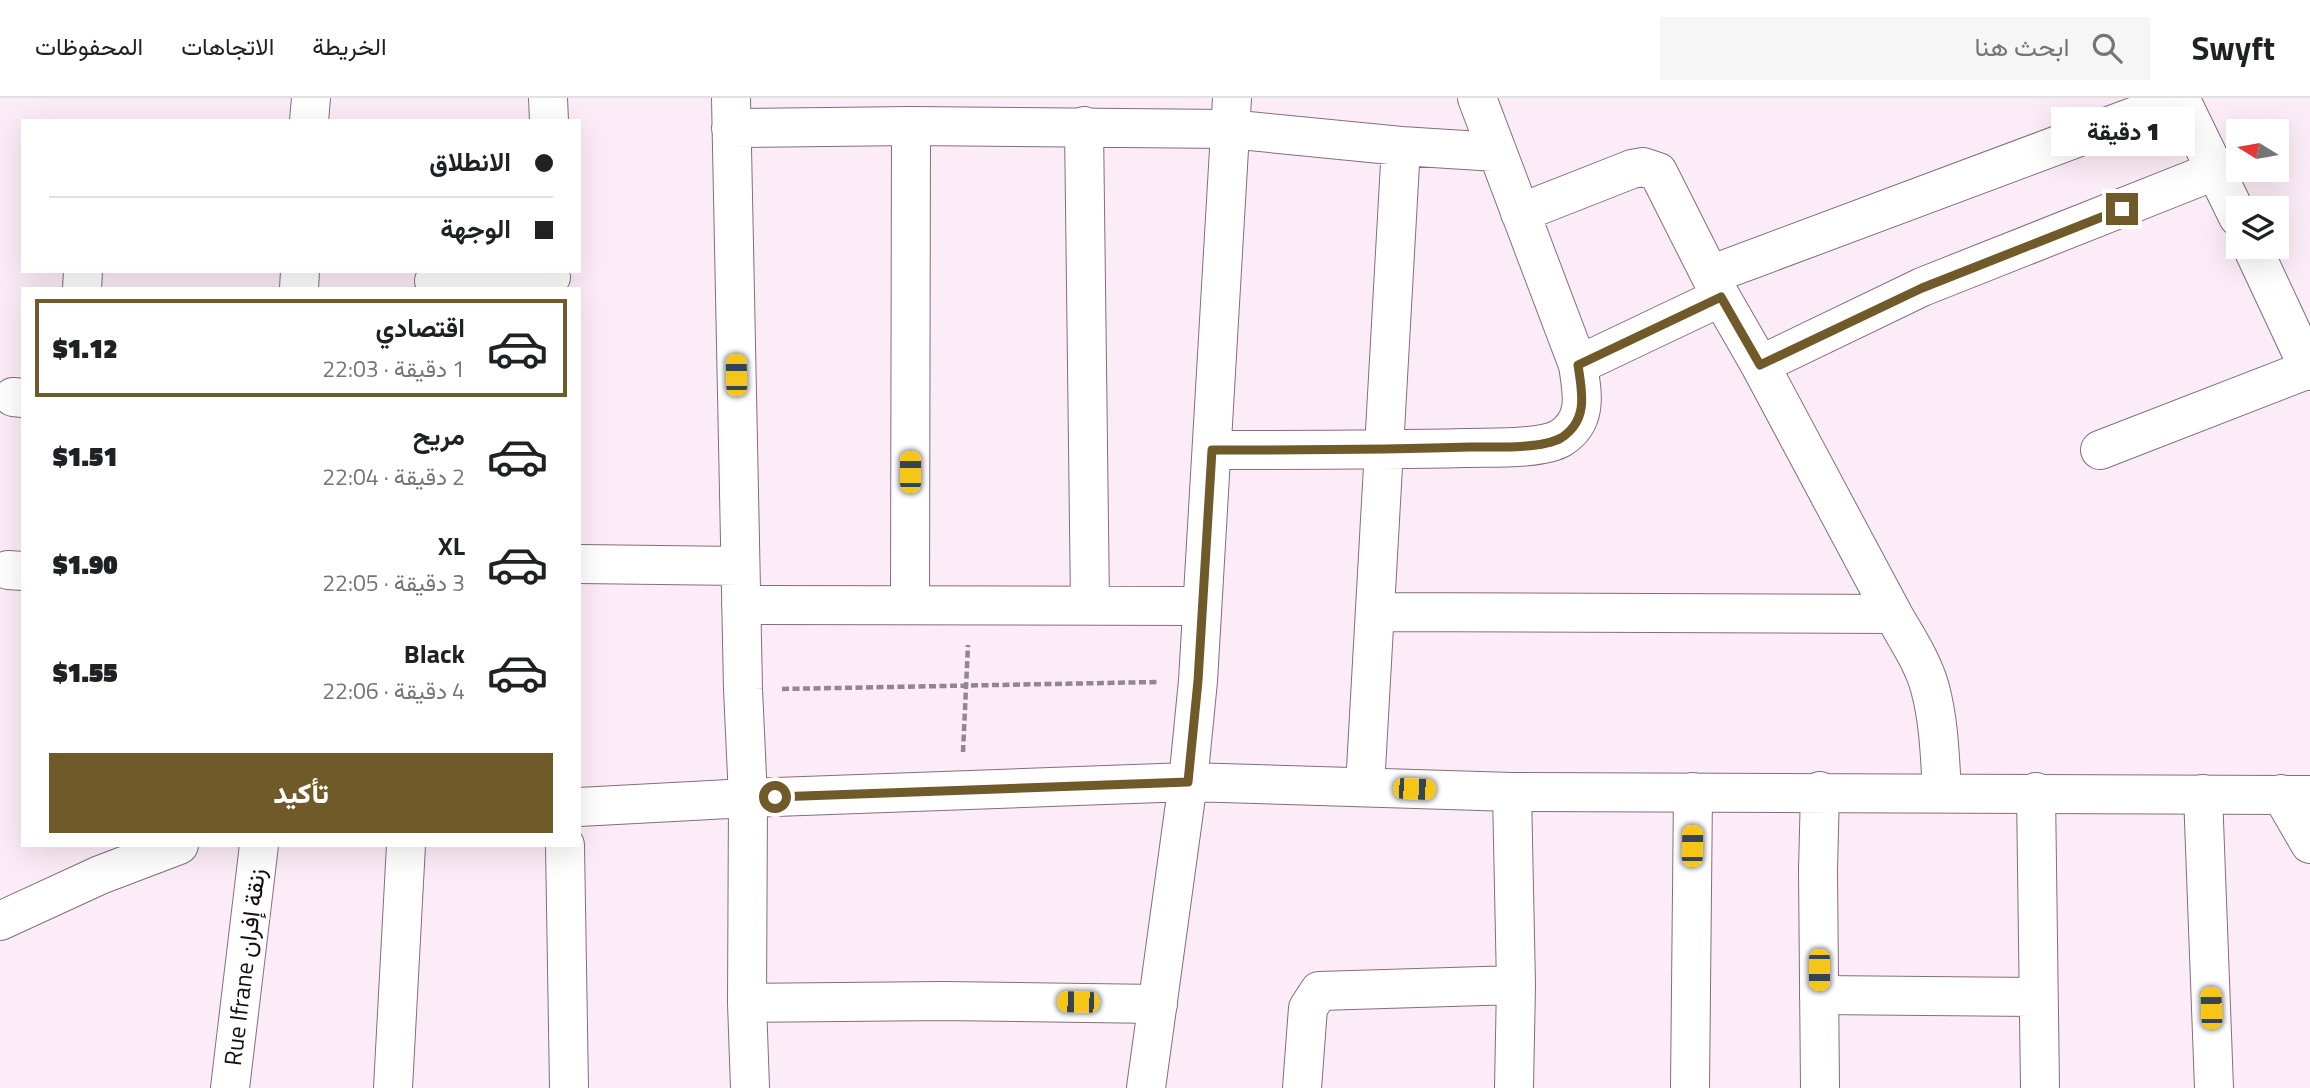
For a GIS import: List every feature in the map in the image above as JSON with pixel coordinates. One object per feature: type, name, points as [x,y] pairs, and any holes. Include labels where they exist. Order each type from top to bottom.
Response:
[{"type":"street","points":[[309,119],[311,98]]},
{"type":"street","points":[[548,98],[549,119]]},
{"type":"street","points":[[1212,450],[1383,450],[1531,446],[1560,438],[1577,421],[1584,402],[1578,365],[1477,98]]},
{"type":"street","points":[[1578,365],[1715,286],[2180,98],[2229,196]]},
{"type":"street","points":[[750,1088],[747,1003],[748,798],[743,689],[731,113],[911,126],[1084,126],[1231,114],[1401,146],[1497,152]]},
{"type":"street","points":[[1146,1088],[1188,782],[1198,681],[1231,114]]},
{"type":"street","points":[[909,606],[911,126]]},
{"type":"street","points":[[1084,126],[1090,605]]},
{"type":"street","points":[[1365,787],[1401,146]]},
{"type":"street","points":[[1520,213],[1632,169],[1651,168],[1658,172],[1715,286],[1921,664],[1930,688],[1940,750],[1942,792]]},
{"type":"street","points":[[1760,365],[1922,288],[2217,170]]},
{"type":"street","points":[[2100,450],[2309,370],[2258,259]]},
{"type":"street","points":[[435,281],[551,279]]},
{"type":"street","points":[[581,564],[740,566]]},
{"type":"street","points":[[741,605],[1202,606]]},
{"type":"street","points":[[1375,612],[1893,614]]},
{"type":"street","points":[[581,807],[1188,782],[1512,792],[2296,794],[2310,844]]},
{"type":"street","points":[[1820,791],[1820,1088]]},
{"type":"street","points":[[1512,792],[1516,985],[1514,1088]]},
{"type":"street","points":[[1690,1088],[1693,792]]},
{"type":"street","points":[[2036,792],[2040,1088]]},
{"type":"street","points":[[2203,794],[2214,1088]]},
{"type":"street","points":[[0,921],[100,875],[174,847]]},
{"type":"street","name":"Rue Ifrane زنقة إفران","points":[[230,1088],[259,847]]},
{"type":"street","points":[[393,1088],[406,847]]},
{"type":"street","points":[[565,847],[569,1088]]},
{"type":"street","points":[[1302,1088],[1308,1008],[1319,991],[1516,985]]},
{"type":"street","points":[[1819,995],[2038,997]]},
{"type":"street","points":[[747,1003],[1024,1001],[1158,1004]]},
{"type":"path","points":[[962,791],[970,605]]},
{"type":"path","points":[[743,689],[1198,681]]},
{"type":"route","points":[[775,797],[1188,782],[1198,681],[1212,450],[1383,450],[1531,446],[1560,438],[1577,421],[1584,402],[1578,365],[1721,297],[1760,365],[1922,288],[2122,209]]}]
